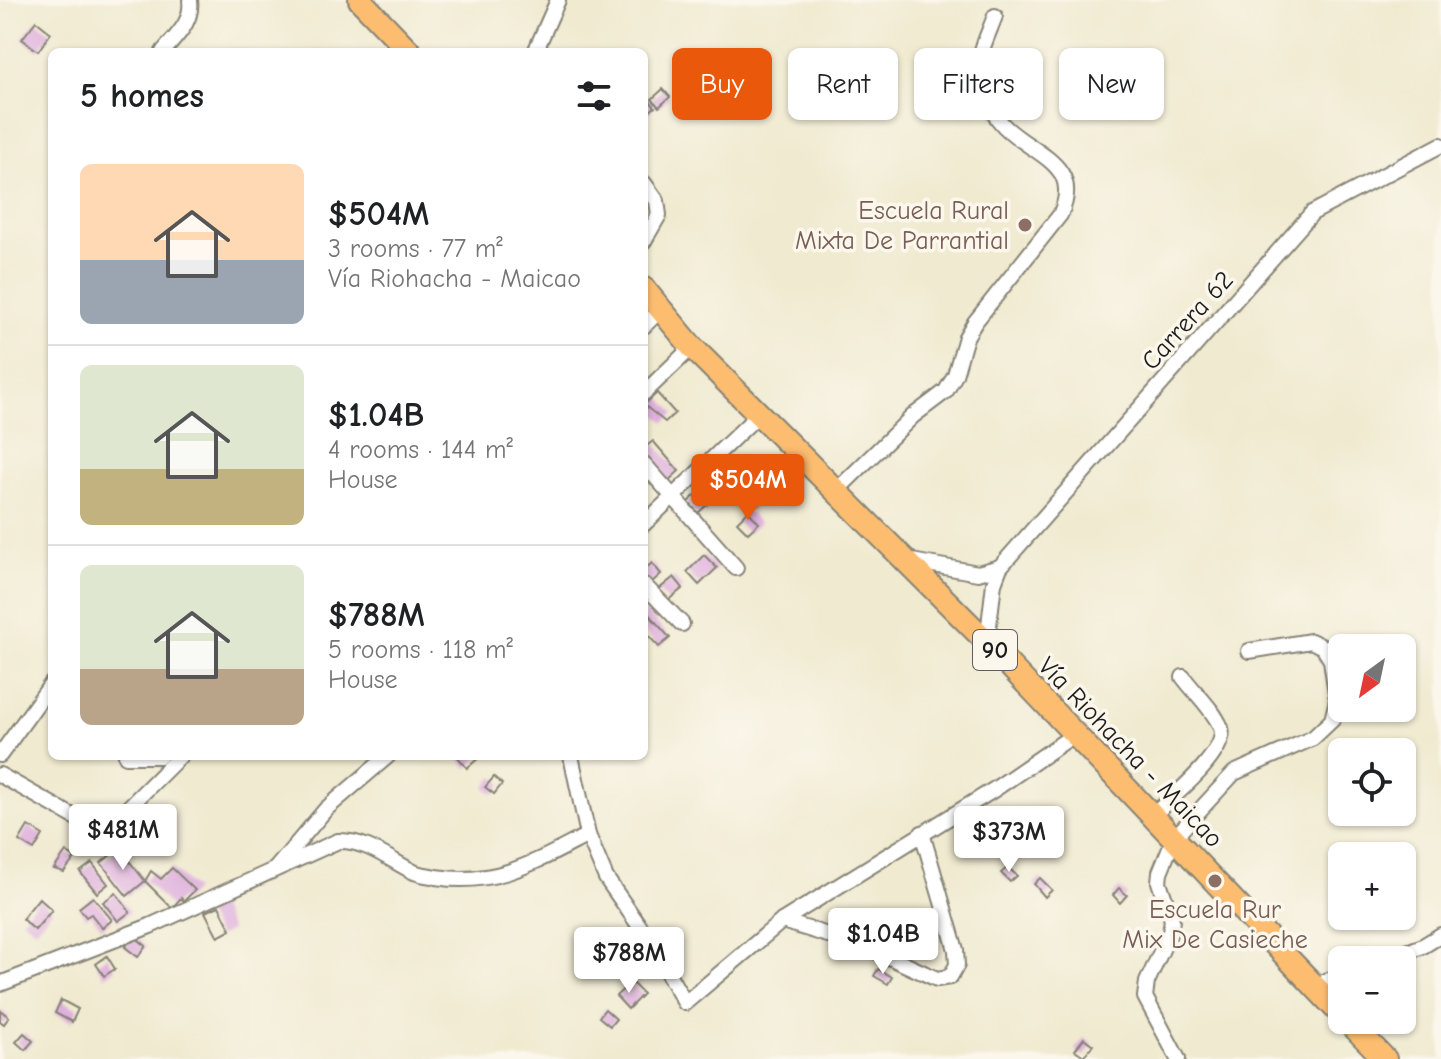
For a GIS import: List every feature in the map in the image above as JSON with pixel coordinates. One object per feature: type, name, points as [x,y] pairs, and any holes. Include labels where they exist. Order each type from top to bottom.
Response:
[{"type":"highway","points":[[360,0],[403,48]]},
{"type":"highway","name":"Vía Riohacha - Maicao","points":[[652,318],[692,347],[987,642],[1328,1001]]},
{"type":"highway","points":[[1361,1034],[1385,1059]]},
{"type":"street","points":[[166,48],[189,19],[192,11],[190,0]]},
{"type":"street","points":[[537,48],[558,0]]},
{"type":"street","points":[[835,492],[913,416],[946,391],[955,375],[966,337],[975,322],[1060,215],[1067,200],[1067,183],[1059,168],[1000,121],[978,79],[979,62],[995,16]]},
{"type":"street","name":"Carrera 62","points":[[987,642],[994,583],[1000,567],[1312,213],[1441,145]]},
{"type":"street","points":[[648,189],[657,201],[659,215],[648,234]]},
{"type":"street","points":[[648,389],[692,347]]},
{"type":"street","points":[[648,521],[758,415]]},
{"type":"street","points":[[648,469],[736,568]]},
{"type":"street","points":[[901,559],[978,573],[1000,567]]},
{"type":"street","points":[[648,589],[682,624]]},
{"type":"street","points":[[1178,1059],[1145,997],[1147,982],[1170,932],[1172,920],[1159,882],[1174,838],[1234,773],[1313,738],[1332,720],[1337,700],[1331,660],[1323,647],[1311,641],[1249,651]]},
{"type":"street","points":[[1152,816],[1215,754],[1223,737],[1220,726],[1183,677]]},
{"type":"street","points":[[0,755],[48,690]]},
{"type":"street","points":[[572,760],[588,835],[606,878],[645,934],[685,1003],[782,921],[995,789],[1075,734]]},
{"type":"street","points":[[1215,754],[1234,773]]},
{"type":"street","points":[[0,775],[85,823],[101,825],[119,817],[176,760]]},
{"type":"street","points":[[275,871],[326,809],[383,760]]},
{"type":"street","points":[[782,921],[867,947],[937,979],[950,977],[957,965],[956,950],[922,833]]},
{"type":"street","points":[[0,984],[150,926],[338,841],[364,845],[416,873],[461,881],[518,871],[588,835]]},
{"type":"street","points":[[1416,949],[1441,935]]},
{"type":"street","points":[[1313,986],[1328,980]]},
{"type":"building","points":[[36,21],[51,33],[38,51],[22,39]]},
{"type":"building","points":[[663,89],[670,97],[659,107],[652,99]]},
{"type":"building","points":[[648,99],[655,107],[648,113]]},
{"type":"building","points":[[657,393],[675,413],[665,422],[648,408],[648,401]]},
{"type":"building","points":[[653,441],[679,471],[667,482],[648,461],[648,445]]},
{"type":"building","points":[[720,461],[760,501],[750,511],[710,471]]},
{"type":"building","points":[[699,492],[709,503],[697,514],[687,503]]},
{"type":"building","points":[[748,511],[759,523],[748,533],[737,522]]},
{"type":"building","points":[[704,555],[717,568],[699,585],[687,572]]},
{"type":"building","points":[[652,563],[661,574],[651,583],[648,580],[648,566]]},
{"type":"building","points":[[674,577],[683,588],[667,601],[658,590]]},
{"type":"building","points":[[648,613],[670,638],[659,647],[648,635]]},
{"type":"building","points":[[460,760],[476,760],[467,768]]},
{"type":"building","points":[[494,777],[502,784],[494,794],[485,787]]},
{"type":"building","points":[[1052,822],[1059,829],[1051,837],[1044,830]]},
{"type":"building","points":[[28,826],[43,835],[34,850],[19,841]]},
{"type":"building","points":[[119,848],[145,881],[127,896],[101,863]]},
{"type":"building","points":[[66,852],[75,858],[64,872],[54,869]]},
{"type":"building","points":[[92,863],[108,884],[97,893],[80,872]]},
{"type":"building","points":[[1008,867],[1017,876],[1010,882],[1001,873]]},
{"type":"building","points":[[172,868],[195,890],[172,908],[145,881],[151,871],[161,879]]},
{"type":"building","points":[[1040,878],[1052,890],[1045,897],[1034,884]]},
{"type":"building","points":[[1119,888],[1127,895],[1120,903],[1113,895]]},
{"type":"building","points":[[116,893],[130,912],[118,921],[103,902]]},
{"type":"building","points":[[93,897],[112,920],[102,928],[91,914],[86,917],[79,908]]},
{"type":"building","points":[[39,898],[52,910],[35,930],[22,919]]},
{"type":"building","points":[[219,906],[231,930],[218,937],[205,912]]},
{"type":"building","points":[[134,936],[146,946],[138,957],[125,947]]},
{"type":"building","points":[[107,956],[115,969],[104,976],[96,964]]},
{"type":"building","points":[[878,969],[892,977],[888,984],[874,976]]},
{"type":"building","points":[[631,982],[643,994],[628,1009],[616,996]]},
{"type":"building","points":[[61,1000],[78,1009],[72,1022],[55,1013]]},
{"type":"building","points":[[605,1009],[616,1019],[610,1026],[599,1017]]},
{"type":"building","points":[[0,1010],[9,1017],[4,1024],[0,1021]]},
{"type":"building","points":[[24,1033],[33,1041],[25,1050],[16,1042]]},
{"type":"building","points":[[1084,1038],[1093,1045],[1084,1056],[1075,1050]]},
{"type":"place","name":"Escuela Rural Mixta De Parrantial","points":[[1025,225]]},
{"type":"place","name":"Escuela Rur Mix De Casieche","points":[[1215,881]]}]
